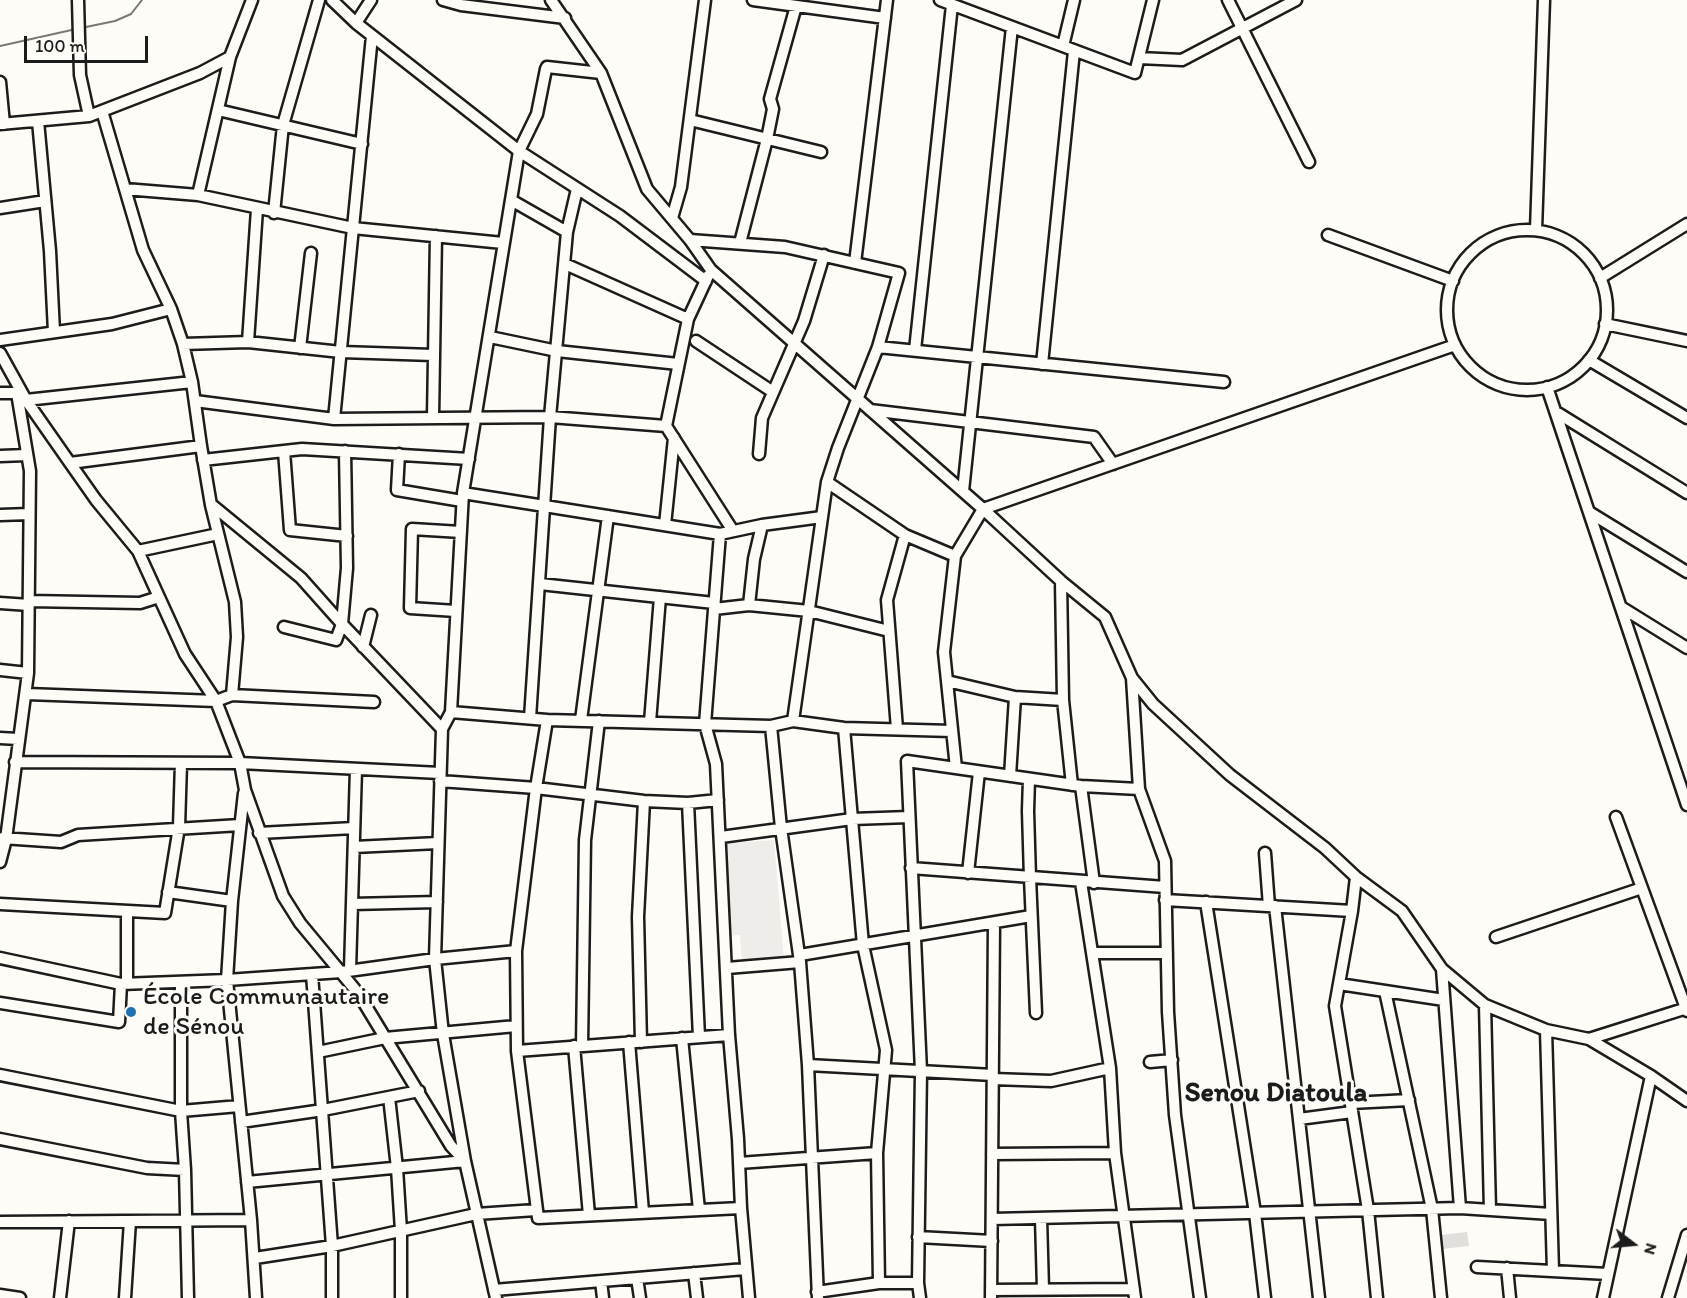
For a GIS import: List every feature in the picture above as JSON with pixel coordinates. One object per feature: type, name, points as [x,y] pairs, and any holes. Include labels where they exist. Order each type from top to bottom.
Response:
[{"type":"street","points":[[78,0],[80,75],[89,116]]},
{"type":"street","points":[[198,195],[230,57],[252,0]]},
{"type":"street","points":[[274,213],[283,125],[319,0]]},
{"type":"street","points":[[332,0],[372,36],[519,151],[708,275],[795,344],[983,509],[1061,582],[1106,616],[1132,678],[1153,704],[1230,775],[1325,849],[1356,877],[1402,910],[1442,969],[1485,1005],[1546,1030],[1588,1039],[1651,1076],[1687,1101]]},
{"type":"street","points":[[356,23],[370,0]]},
{"type":"street","points":[[443,0],[461,5],[565,18]]},
{"type":"street","points":[[551,0],[601,73],[647,189],[690,240],[708,275]]},
{"type":"street","points":[[672,218],[681,187],[705,0]]},
{"type":"street","points":[[753,0],[885,18]]},
{"type":"street","points":[[855,263],[887,0]]},
{"type":"street","points":[[940,0],[1135,74],[1153,0]]},
{"type":"street","points":[[1063,46],[1074,0]]},
{"type":"street","points":[[1228,0],[1310,162]]},
{"type":"street","points":[[1139,58],[1182,60],[1296,0]]},
{"type":"street","points":[[1536,230],[1544,0]]},
{"type":"street","points":[[915,350],[952,4]]},
{"type":"street","points":[[740,243],[767,139],[773,109],[770,99],[796,6]]},
{"type":"street","points":[[963,492],[1012,27]]},
{"type":"street","points":[[334,419],[372,36]]},
{"type":"street","points":[[1042,364],[1074,51]]},
{"type":"street","points":[[0,82],[2,124],[38,122],[89,116],[200,73],[230,57]]},
{"type":"street","points":[[601,73],[547,67],[537,114],[519,151],[503,243],[463,497],[451,712],[442,729],[435,959],[443,1034],[465,1161],[495,1294],[601,1281],[745,1269]]},
{"type":"street","points":[[218,110],[362,144]]},
{"type":"street","points":[[102,111],[143,250],[171,309],[183,344],[192,382],[203,460],[235,602],[237,637],[232,695]]},
{"type":"street","points":[[690,120],[821,152]]},
{"type":"street","points":[[38,122],[54,332]]},
{"type":"street","points":[[125,189],[198,195],[353,228],[503,243]]},
{"type":"street","points":[[530,718],[546,506],[550,417],[567,232],[578,189]]},
{"type":"street","points":[[511,200],[567,232]]},
{"type":"street","points":[[0,208],[45,201]]},
{"type":"street","points":[[248,342],[257,209]]},
{"type":"street","points":[[1600,278],[1687,224]]},
{"type":"street","points":[[1536,230],[1556,235],[1573,244],[1588,258],[1600,278],[1606,304],[1605,324],[1599,343],[1589,360],[1566,379],[1547,387],[1518,389],[1498,384],[1473,369],[1455,345],[1448,316],[1449,296],[1453,281],[1465,259],[1488,240],[1506,232],[1536,230]]},
{"type":"street","points":[[433,417],[436,236]]},
{"type":"street","points":[[1328,236],[1453,281]]},
{"type":"street","points":[[690,240],[785,247],[898,273],[878,346],[827,482],[793,721]]},
{"type":"street","points":[[300,348],[311,253]]},
{"type":"street","points":[[759,454],[762,418],[804,321],[824,255]]},
{"type":"street","points":[[565,264],[688,319]]},
{"type":"street","points":[[708,275],[688,319],[666,426],[733,531]]},
{"type":"street","points":[[0,340],[111,324],[171,309]]},
{"type":"street","points":[[1605,324],[1687,341]]},
{"type":"street","points":[[490,337],[557,351],[678,364]]},
{"type":"street","points":[[696,341],[773,392]]},
{"type":"street","points":[[183,344],[248,342],[341,352],[433,354]]},
{"type":"street","points":[[956,768],[944,652],[955,556],[983,509],[1455,345]]},
{"type":"street","points":[[878,346],[1224,382]]},
{"type":"street","points":[[0,353],[21,395],[96,500],[138,551],[185,654],[216,701],[240,763],[245,790],[283,896],[300,923],[345,971],[452,1146],[465,1161]]},
{"type":"street","points":[[1589,360],[1687,418]]},
{"type":"street","points":[[0,393],[21,395],[192,382]]},
{"type":"street","points":[[1547,387],[1686,801]]},
{"type":"street","points":[[0,862],[27,694],[28,673],[30,471],[21,395]]},
{"type":"street","points":[[195,401],[334,419],[550,417],[666,426]]},
{"type":"street","points":[[870,410],[1094,437],[1113,464]]},
{"type":"street","points":[[1556,412],[1687,493]]},
{"type":"street","points":[[664,525],[674,438]]},
{"type":"street","points":[[70,464],[201,446]]},
{"type":"street","points":[[203,460],[302,450],[469,459]]},
{"type":"street","points":[[284,627],[336,640],[342,624],[347,568],[345,451]]},
{"type":"street","points":[[284,452],[290,530],[347,536]]},
{"type":"street","points":[[399,454],[398,490],[546,506],[720,534],[762,525],[822,517]]},
{"type":"street","points":[[0,456],[27,455]]},
{"type":"street","points":[[827,482],[905,536],[955,556]]},
{"type":"street","points":[[212,505],[301,578],[442,729]]},
{"type":"street","points":[[1589,512],[1687,572]]},
{"type":"street","points":[[0,515],[29,514]]},
{"type":"street","points":[[581,720],[608,516]]},
{"type":"street","points":[[749,605],[754,559],[762,525]]},
{"type":"street","points":[[456,611],[410,608],[412,529],[461,532]]},
{"type":"street","points":[[138,551],[218,534]]},
{"type":"street","points":[[720,534],[705,724],[716,764],[729,1035],[749,1298]]},
{"type":"street","points":[[897,729],[887,600],[905,536]]},
{"type":"street","points":[[1061,582],[1063,700],[1094,883]]},
{"type":"street","points":[[540,584],[660,597],[714,606],[749,605],[809,611],[889,631]]},
{"type":"street","points":[[0,603],[140,603],[159,597]]},
{"type":"street","points":[[650,722],[660,597]]},
{"type":"street","points":[[1621,607],[1687,648]]},
{"type":"street","points":[[363,647],[371,615]]},
{"type":"street","points":[[0,670],[28,673]]},
{"type":"street","points":[[1132,678],[1139,789],[1165,861],[1175,1115],[1200,1298]]},
{"type":"street","points":[[947,681],[1015,697],[1063,700]]},
{"type":"street","points":[[27,694],[216,701],[232,695],[374,702]]},
{"type":"street","points":[[1010,776],[1015,697]]},
{"type":"street","points":[[451,712],[547,720],[771,726],[793,721],[844,728],[952,731]]},
{"type":"street","points":[[547,720],[536,788],[516,951],[517,1051],[538,1218],[741,1208]]},
{"type":"street","points":[[589,1215],[578,1046],[585,840],[599,721]]},
{"type":"street","points":[[771,726],[781,828],[800,959],[808,1065],[817,1295],[879,1284],[918,1283]]},
{"type":"street","points":[[844,728],[863,945],[886,1050],[877,1153],[879,1284]]},
{"type":"street","points":[[0,738],[18,739]]},
{"type":"street","points":[[920,1298],[918,1237],[921,1071],[907,761],[1076,786],[1139,789]]},
{"type":"street","points":[[15,762],[240,763],[356,769],[644,801],[688,803],[718,800]]},
{"type":"street","points":[[0,904],[165,913],[179,827],[181,763]]},
{"type":"street","points":[[345,971],[352,904],[356,769]]},
{"type":"street","points":[[968,873],[979,772]]},
{"type":"street","points":[[1029,779],[1029,878],[1036,1012]]},
{"type":"street","points":[[245,790],[232,901],[227,980],[255,1258],[256,1298]]},
{"type":"street","points":[[643,1212],[635,1042],[644,801]]},
{"type":"street","points":[[688,803],[699,1037]]},
{"type":"street","points":[[721,837],[852,819],[909,817]]},
{"type":"street","points":[[1588,1039],[1687,1009],[1616,817]]},
{"type":"street","points":[[3,838],[61,842],[78,835],[240,825]]},
{"type":"street","points":[[260,833],[354,828]]},
{"type":"street","points":[[354,847],[438,843]]},
{"type":"street","points":[[1265,853],[1319,1298]]},
{"type":"street","points":[[911,868],[1165,887]]},
{"type":"street","points":[[1356,877],[1335,1006],[1368,1210],[1377,1298]]},
{"type":"street","points":[[994,923],[991,1294],[1042,1289],[1135,1294],[1115,1154],[1110,1068],[1081,882]]},
{"type":"street","points":[[1496,937],[1642,888]]},
{"type":"street","points":[[168,892],[232,901]]},
{"type":"street","points":[[1165,900],[1352,911]]},
{"type":"street","points":[[352,904],[437,902]]},
{"type":"street","points":[[1206,902],[1255,1213],[1265,1298]]},
{"type":"street","points":[[0,1003],[119,1022],[124,984],[128,911]]},
{"type":"street","points":[[727,968],[800,959],[863,945],[1031,916]]},
{"type":"street","points":[[0,958],[124,984],[312,974],[516,951]]},
{"type":"street","points":[[1092,953],[1167,953]]},
{"type":"street","points":[[1442,969],[1460,1208]]},
{"type":"street","points":[[312,974],[328,1174],[332,1298]]},
{"type":"street","points":[[181,982],[181,1111],[188,1298]]},
{"type":"street","points":[[1340,984],[1444,1000]]},
{"type":"street","points":[[1385,991],[1432,1209],[1441,1298]]},
{"type":"street","points":[[1485,1005],[1490,1210]]},
{"type":"street","points":[[318,1052],[385,1038],[516,1026]]},
{"type":"street","points":[[1546,1030],[1553,1271]]},
{"type":"street","points":[[517,1051],[729,1035]]},
{"type":"street","points":[[682,1038],[699,1210]]},
{"type":"street","points":[[1150,1062],[1172,1060]]},
{"type":"street","points":[[808,1065],[1051,1081],[1110,1068]]},
{"type":"street","points":[[0,1075],[181,1111],[239,1106]]},
{"type":"street","points":[[1603,1298],[1651,1076]]},
{"type":"street","points":[[241,1122],[322,1110],[419,1091]]},
{"type":"street","points":[[389,1097],[401,1231],[401,1298]]},
{"type":"street","points":[[1299,1119],[1352,1108],[1409,1100]]},
{"type":"street","points":[[0,1139],[147,1168],[185,1170]]},
{"type":"street","points":[[739,1163],[877,1153]]},
{"type":"street","points":[[992,1154],[1115,1154]]},
{"type":"street","points":[[247,1182],[465,1161]]},
{"type":"street","points":[[992,1219],[1460,1208],[1551,1214]]},
{"type":"street","points":[[255,1258],[332,1245],[476,1214],[536,1210]]},
{"type":"street","points":[[1041,1218],[1042,1289]]},
{"type":"street","points":[[0,1222],[251,1220]]},
{"type":"street","points":[[60,1298],[69,1221]]},
{"type":"street","points":[[125,1298],[130,1221]]},
{"type":"street","points":[[1668,1298],[1687,1235]]},
{"type":"street","points":[[918,1237],[992,1241]]},
{"type":"street","points":[[1477,1267],[1608,1274]]},
{"type":"street","points":[[1507,1268],[1510,1298]]},
{"type":"street","points":[[694,1273],[696,1298]]},
{"type":"street","points":[[637,1278],[639,1298]]},
{"type":"street","points":[[601,1281],[603,1298]]},
{"type":"street","points":[[0,1295],[20,1298]]},
{"type":"shaded area","points":[[774,840],[784,960],[742,964],[740,935],[730,936],[722,844]]},
{"type":"shaded area","points":[[1467,1232],[1469,1246],[1442,1249],[1441,1235]]},
{"type":"waterway","points":[[81,28],[115,21],[131,14],[142,0]]},
{"type":"waterway","points":[[0,46],[76,29]]},
{"type":"place","name":"École Communautaire de Sénou","points":[[131,1012]]},
{"type":"district","name":"Senou Diatoula","points":[[1276,1094]]}]
